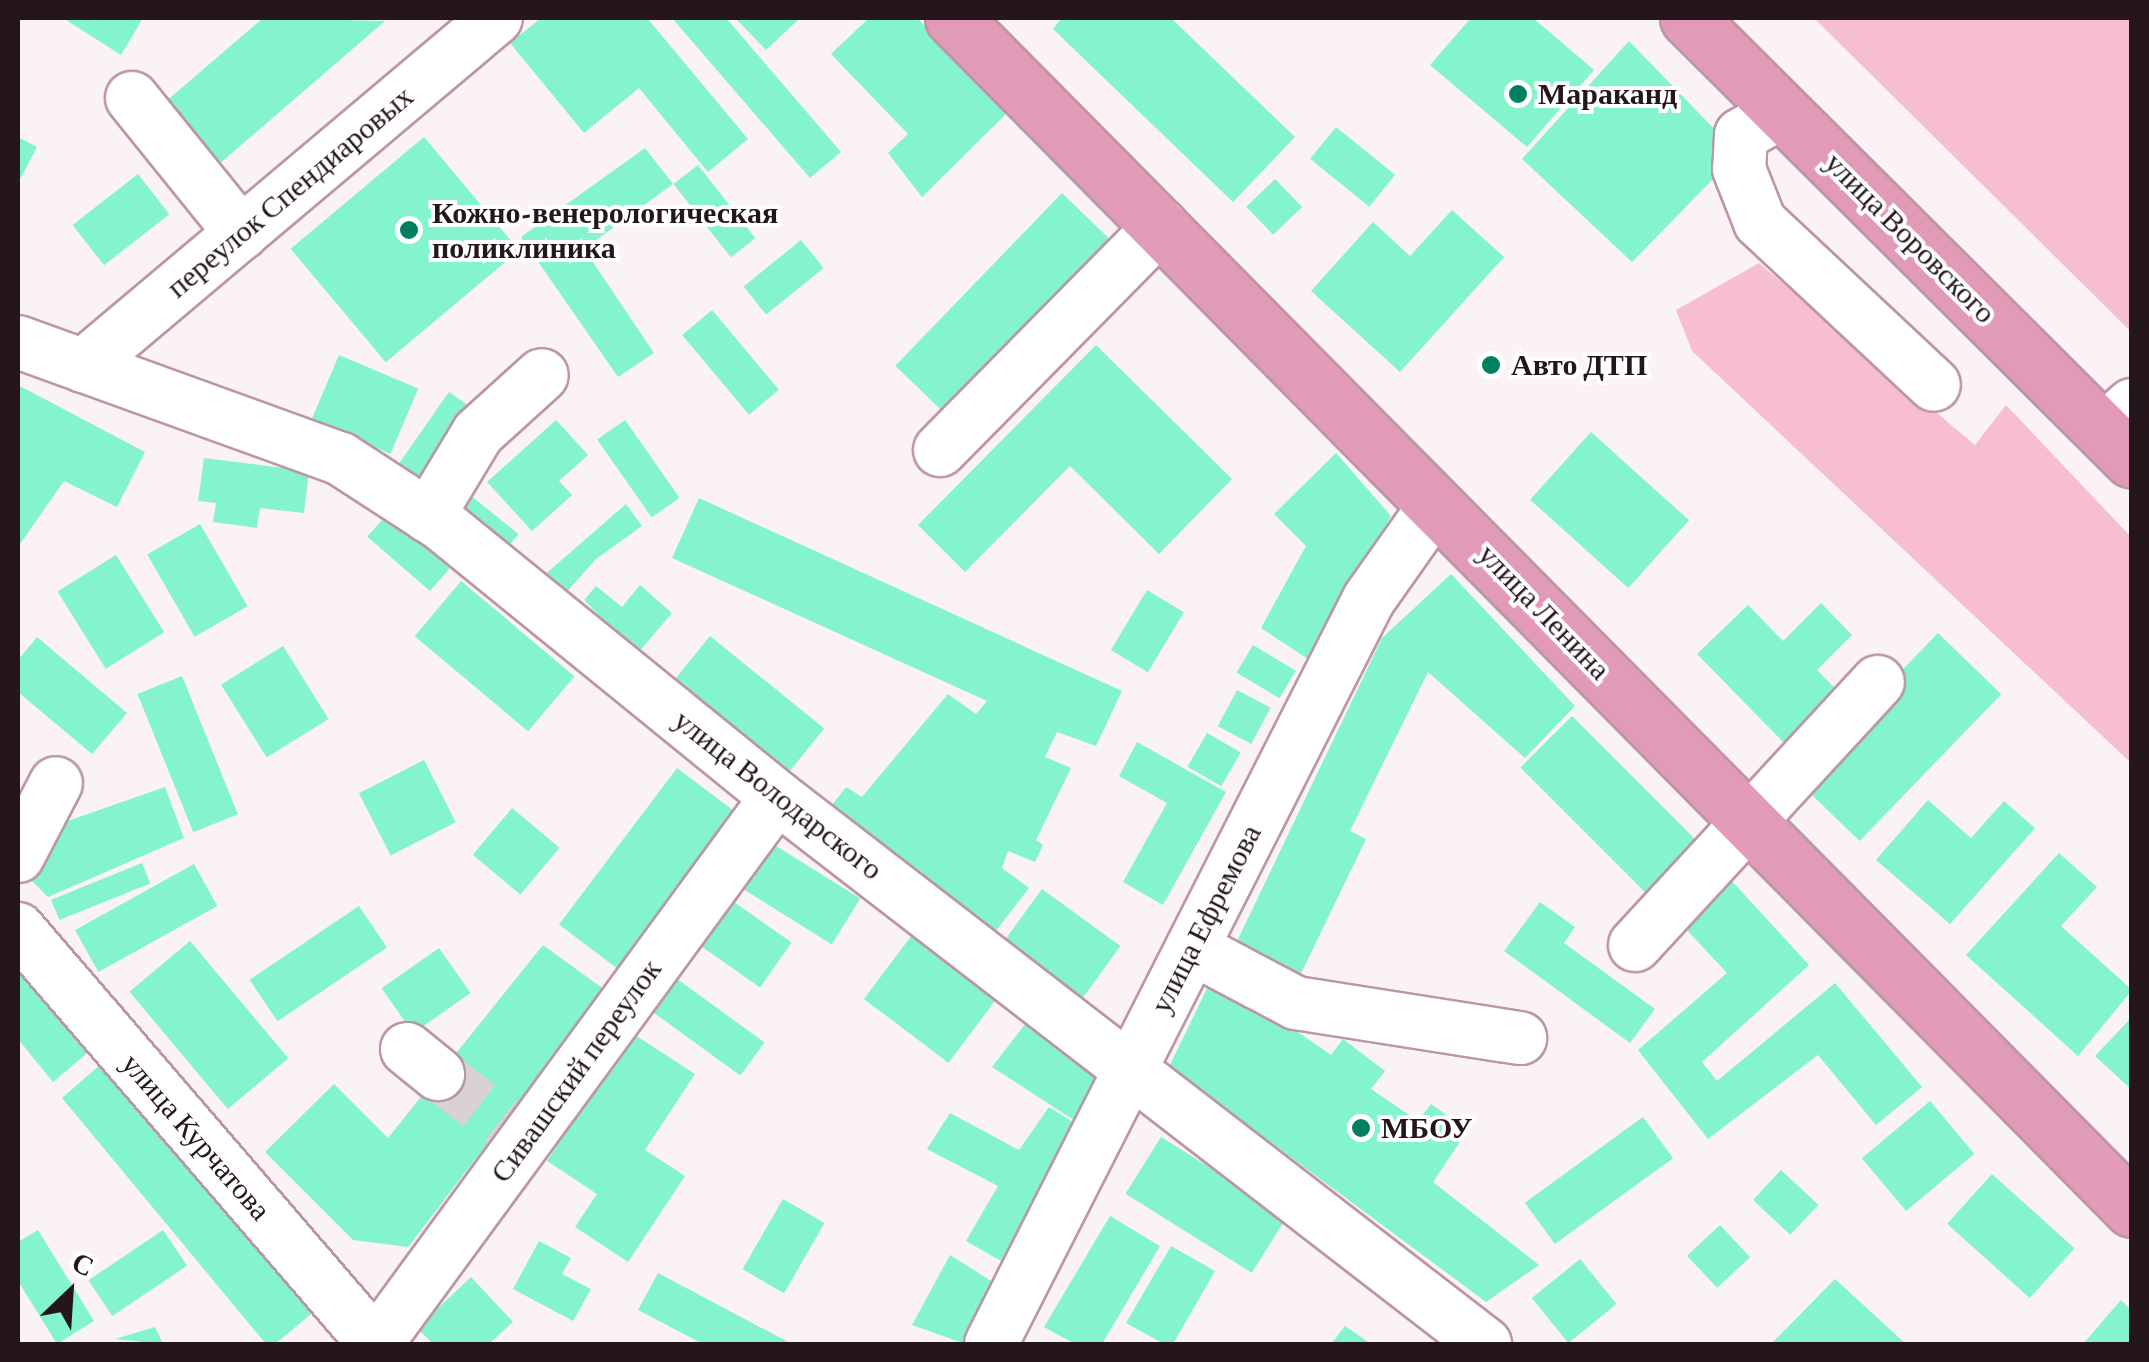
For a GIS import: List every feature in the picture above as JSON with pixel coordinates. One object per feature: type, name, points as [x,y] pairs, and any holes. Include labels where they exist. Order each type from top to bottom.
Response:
[{"type":"main road","name":"улица Ленина","points":[[954,18],[2132,1209]]},
{"type":"main road","name":"улица Воровского","points":[[1688,18],[1782,112],[2122,432]]},
{"type":"street","name":"переулок Спендиаровых","points":[[83,366],[496,18]]},
{"type":"street","points":[[132,98],[241,233]]},
{"type":"street","points":[[1782,112],[1741,135],[1740,169],[1760,222],[1934,384]]},
{"type":"street","points":[[940,450],[1162,226]]},
{"type":"street","name":"улица Володарского","points":[[18,342],[341,459],[428,516],[777,797],[1131,1067],[1484,1344]]},
{"type":"street","points":[[428,516],[478,433],[542,374]]},
{"type":"street","name":"улица Ефремова","points":[[992,1344],[1370,599],[1436,504]]},
{"type":"street","points":[[1635,944],[1878,682]]},
{"type":"street","points":[[18,856],[56,783]]},
{"type":"street","name":"Сивашский переулок","points":[[375,1344],[515,1132],[777,797]]},
{"type":"street","name":"улица Курчатова","points":[[18,929],[375,1344]]},
{"type":"street","points":[[1192,948],[1296,1004],[1520,1038]]},
{"type":"shaded area","points":[[1814,18],[2131,18],[2131,332],[2108,309]]},
{"type":"shaded area","points":[[1759,263],[1975,445],[2006,405],[2131,537],[2131,763],[1692,351],[1676,310]]},
{"type":"building","points":[[63,18],[143,18],[121,55]]},
{"type":"building","points":[[263,18],[385,21],[218,165],[164,103]]},
{"type":"building","points":[[541,18],[647,18],[748,139],[708,172],[639,88],[584,133],[510,43]]},
{"type":"building","points":[[672,18],[726,18],[841,152],[810,178]]},
{"type":"building","points":[[735,18],[800,18],[766,50]]},
{"type":"building","points":[[869,18],[917,18],[1008,112],[922,197],[888,153],[908,134],[831,54]]},
{"type":"building","points":[[1062,18],[1171,18],[1295,137],[1233,202],[1053,29]]},
{"type":"building","name":"Мараканд","points":[[1471,18],[1533,18],[1594,70],[1527,147],[1430,65]]},
{"type":"building","name":"Мараканд","points":[[1629,41],[1722,137],[1715,177],[1632,262],[1522,159]]},
{"type":"building","points":[[1336,127],[1395,175],[1369,207],[1310,159]]},
{"type":"building","points":[[18,137],[37,147],[18,183]]},
{"type":"building","points":[[424,137],[519,250],[386,362],[291,249]]},
{"type":"building","points":[[645,148],[673,184],[584,249],[654,353],[618,377],[521,237]]},
{"type":"building","points":[[698,165],[755,238],[731,257],[674,184]]},
{"type":"building","points":[[138,174],[169,214],[104,265],[73,225]]},
{"type":"building","points":[[1275,179],[1302,207],[1273,235],[1246,207]]},
{"type":"building","points":[[1062,193],[1115,244],[949,417],[895,366]]},
{"type":"building","points":[[1452,210],[1504,257],[1400,372],[1311,291],[1373,222],[1410,256]]},
{"type":"building","points":[[801,240],[824,268],[766,315],[743,287]]},
{"type":"building","points":[[712,310],[779,390],[749,415],[682,335]]},
{"type":"building","points":[[1096,345],[1232,479],[1159,554],[1070,466],[965,572],[918,525]]},
{"type":"building","points":[[339,355],[418,389],[390,454],[311,420]]},
{"type":"building","points":[[18,385],[145,452],[117,507],[64,481],[18,547]]},
{"type":"building","points":[[449,392],[481,414],[426,493],[394,471]]},
{"type":"building","points":[[556,420],[588,455],[559,481],[572,495],[532,531],[487,482]]},
{"type":"building","points":[[625,420],[679,498],[652,517],[597,440]]},
{"type":"building","points":[[1591,432],[1689,520],[1628,588],[1530,500]]},
{"type":"building","points":[[1336,453],[1391,516],[1308,659],[1261,628],[1306,546],[1274,514]]},
{"type":"building","points":[[204,458],[309,471],[304,513],[260,508],[257,528],[213,522],[216,503],[198,501]]},
{"type":"building","points":[[464,490],[518,534],[503,553],[449,509]]},
{"type":"building","points":[[699,498],[1122,691],[1096,746],[1057,732],[1045,757],[1071,768],[1036,840],[1043,845],[1035,862],[1008,851],[1002,868],[1029,888],[991,937],[829,809],[846,787],[862,797],[948,694],[976,714],[987,701],[672,558]]},
{"type":"building","points":[[626,504],[642,526],[596,559],[564,595],[541,578]]},
{"type":"building","points":[[387,514],[450,568],[430,591],[367,537]]},
{"type":"building","points":[[200,524],[248,606],[195,637],[147,554]]},
{"type":"building","points":[[116,555],[164,632],[106,669],[57,592]]},
{"type":"building","points":[[1451,574],[1575,706],[1525,758],[1428,672],[1350,831],[1366,839],[1295,986],[1230,956],[1382,638]]},
{"type":"building","points":[[461,581],[574,676],[528,731],[415,636]]},
{"type":"building","points":[[640,585],[672,613],[637,654],[584,600],[596,586],[622,607]]},
{"type":"building","points":[[1147,590],[1184,612],[1148,672],[1111,650]]},
{"type":"building","points":[[1821,603],[1852,635],[1817,670],[1849,702],[1795,754],[1697,654],[1748,605],[1783,641]]},
{"type":"building","points":[[1938,633],[2001,694],[1860,841],[1796,780]]},
{"type":"building","points":[[710,636],[824,729],[789,772],[675,680]]},
{"type":"building","points":[[37,637],[127,713],[92,754],[18,692],[18,660]]},
{"type":"building","points":[[1253,645],[1296,671],[1279,698],[1237,672]]},
{"type":"building","points":[[283,646],[329,719],[267,758],[221,685]]},
{"type":"building","points":[[182,676],[238,814],[193,832],[137,694]]},
{"type":"building","points":[[1237,690],[1271,708],[1251,744],[1218,726]]},
{"type":"building","points":[[1572,716],[1709,853],[1658,905],[1520,768]]},
{"type":"building","points":[[1207,733],[1241,752],[1221,786],[1188,767]]},
{"type":"building","points":[[1137,742],[1226,792],[1163,905],[1123,882],[1167,803],[1119,776]]},
{"type":"building","points":[[424,760],[456,822],[391,856],[359,793]]},
{"type":"building","points":[[677,768],[735,812],[617,968],[559,925]]},
{"type":"building","points":[[165,787],[184,838],[48,897],[21,870],[42,830]]},
{"type":"building","points":[[1928,800],[1971,838],[2004,801],[2035,828],[1950,924],[1876,860]]},
{"type":"building","points":[[512,808],[559,848],[520,895],[473,855]]},
{"type":"building","points":[[773,844],[860,899],[832,944],[744,890]]},
{"type":"building","points":[[2059,853],[2097,887],[2061,926],[2132,990],[2078,1056],[1966,955]]},
{"type":"building","points":[[142,863],[150,883],[59,920],[51,900]]},
{"type":"building","points":[[194,864],[217,906],[98,972],[75,930]]},
{"type":"building","points":[[1720,868],[1809,965],[1702,1062],[1717,1081],[1835,983],[1922,1087],[1876,1125],[1818,1055],[1708,1139],[1638,1050],[1727,973],[1671,913]]},
{"type":"building","points":[[1042,889],[1120,946],[1081,1001],[1002,944]]},
{"type":"building","points":[[731,900],[792,942],[760,987],[699,945]]},
{"type":"building","points":[[1540,902],[1575,927],[1564,943],[1655,1009],[1630,1043],[1504,951]]},
{"type":"building","points":[[359,906],[387,947],[278,1021],[250,980]]},
{"type":"building","points":[[912,935],[997,999],[949,1063],[864,999]]},
{"type":"building","points":[[190,941],[288,1058],[228,1109],[129,992]]},
{"type":"building","points":[[543,945],[605,990],[408,1247],[353,1240],[265,1152],[334,1084],[388,1138]]},
{"type":"building","points":[[439,948],[471,993],[413,1033],[382,988]]},
{"type":"building","points":[[27,961],[98,1044],[53,1082],[18,1039],[18,970]]},
{"type":"building","points":[[1214,974],[1331,1055],[1343,1039],[1385,1071],[1371,1089],[1418,1121],[1431,1104],[1468,1130],[1433,1182],[1539,1265],[1486,1302],[1169,1067]]},
{"type":"building","points":[[673,976],[764,1042],[740,1076],[649,1009]]},
{"type":"building","points":[[2132,1017],[2132,1090],[2095,1056]]},
{"type":"building","points":[[1026,1023],[1108,1088],[1083,1126],[992,1067]]},
{"type":"building","points":[[632,1033],[695,1074],[645,1150],[685,1176],[628,1262],[575,1227],[597,1194],[547,1161]]},
{"type":"building","points":[[109,1057],[322,1305],[275,1344],[266,1344],[62,1098]]},
{"type":"building","points":[[1930,1101],[1974,1154],[1906,1211],[1862,1158]]},
{"type":"building","points":[[1049,1107],[1086,1130],[1013,1268],[966,1241],[998,1186],[927,1149],[950,1113],[1019,1150]]},
{"type":"building","points":[[1643,1117],[1673,1158],[1555,1244],[1525,1203]]},
{"type":"building","points":[[1161,1137],[1287,1216],[1252,1273],[1125,1194]]},
{"type":"building","points":[[1781,1170],[1818,1205],[1790,1235],[1753,1200]]},
{"type":"building","points":[[1992,1174],[2074,1248],[2030,1298],[1947,1224]]},
{"type":"building","points":[[783,1199],[825,1223],[784,1293],[742,1269]]},
{"type":"building","points":[[1110,1216],[1160,1246],[1102,1344],[1075,1344],[1044,1327]]},
{"type":"building","points":[[1720,1225],[1750,1257],[1717,1288],[1687,1256]]},
{"type":"building","points":[[38,1230],[94,1321],[57,1344],[18,1281],[18,1242]]},
{"type":"building","points":[[163,1230],[187,1266],[112,1316],[88,1280]]},
{"type":"building","points":[[539,1241],[571,1258],[562,1274],[591,1289],[573,1321],[513,1289]]},
{"type":"building","points":[[1171,1246],[1215,1271],[1173,1344],[1164,1344],[1126,1323]]},
{"type":"building","points":[[950,1255],[996,1284],[966,1344],[912,1325]]},
{"type":"building","points":[[1580,1259],[1617,1304],[1568,1343],[1532,1298]]},
{"type":"building","points":[[658,1273],[792,1344],[703,1344],[638,1310]]},
{"type":"building","points":[[471,1277],[513,1322],[489,1344],[433,1344],[417,1328]]},
{"type":"building","points":[[1835,1279],[1906,1344],[1771,1344]]},
{"type":"building","points":[[2121,1300],[2132,1311],[2132,1344],[2083,1344]]},
{"type":"building","points":[[1345,1326],[1371,1344],[1331,1344]]},
{"type":"building","points":[[155,1327],[163,1344],[115,1339]]},
{"type":"tunnel","points":[[438,1074],[505,1125]]},
{"type":"place","name":"Мараканд","points":[[1518,94]]},
{"type":"place","name":"Кожно-венерологическая поликлиника","points":[[409,230]]},
{"type":"place","name":"Авто ДТП","points":[[1491,365]]},
{"type":"place","name":"МБОУ","points":[[1361,1128]]}]
